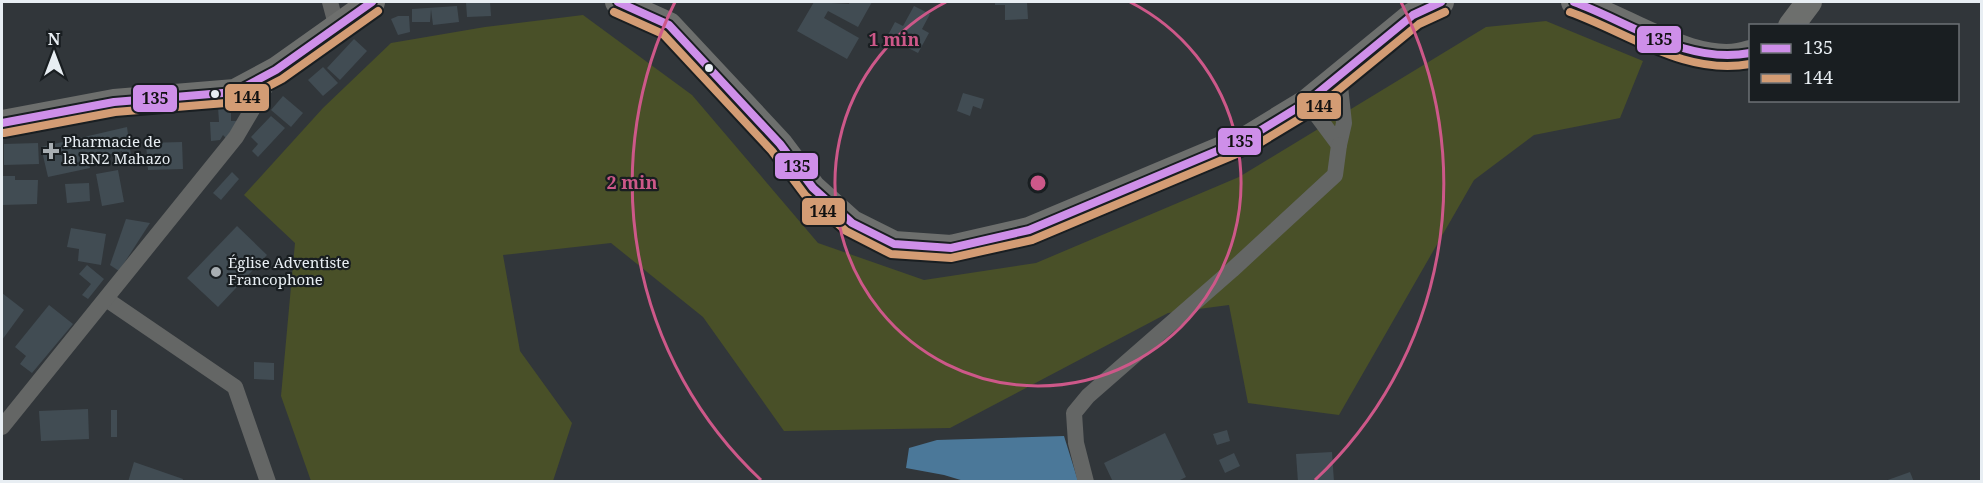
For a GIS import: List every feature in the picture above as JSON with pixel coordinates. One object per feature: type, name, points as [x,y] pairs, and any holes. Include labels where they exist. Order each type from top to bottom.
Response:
[{"type":"main road","points":[[2,123],[114,102],[235,92],[276,70],[372,2]]},
{"type":"main road","points":[[618,2],[669,25],[780,144],[813,188],[852,223],[894,244],[951,248],[1029,230],[1248,138],[1307,102],[1413,15],[1441,2]]},
{"type":"main road","points":[[1574,2],[1706,56],[1741,56],[1749,53]]},
{"type":"main road","points":[[1792,24],[1809,2]]},
{"type":"street","points":[[330,2],[337,28]]},
{"type":"street","points":[[2,427],[236,137],[276,70]]},
{"type":"street","points":[[1086,482],[1076,443],[1074,413],[1088,396],[1232,270],[1335,175],[1344,123],[1339,77]]},
{"type":"street","points":[[1307,102],[1339,145]]},
{"type":"street","points":[[106,299],[235,387],[268,482]]},
{"type":"green space","points":[[583,15],[692,95],[818,243],[924,280],[1036,263],[1239,177],[1486,27],[1546,21],[1643,61],[1620,118],[1534,135],[1474,180],[1339,415],[1248,403],[1229,305],[1168,313],[950,428],[784,431],[703,317],[611,243],[503,255],[520,351],[572,423],[553,481],[311,481],[281,396],[295,243],[244,195],[323,108],[391,43],[485,27]]},
{"type":"water","points":[[1064,436],[1078,481],[964,481],[906,468],[909,448],[937,440]]},
{"type":"building","points":[[466,2],[490,2],[491,16],[467,17]]},
{"type":"building","points":[[814,2],[849,4],[850,2],[872,2],[858,27],[828,11],[824,18],[859,38],[847,59],[797,31]]},
{"type":"building","points":[[995,2],[1027,2],[1028,19],[1005,20],[1005,5],[995,5]]},
{"type":"building","points":[[457,6],[459,22],[433,25],[431,9],[430,22],[412,22],[412,9]]},
{"type":"building","points":[[914,6],[930,14],[922,29],[929,33],[918,53],[887,37],[895,22],[903,26]]},
{"type":"building","points":[[398,16],[409,16],[410,32],[398,35],[391,19]]},
{"type":"building","points":[[354,39],[367,51],[340,80],[327,68]]},
{"type":"building","points":[[323,67],[338,83],[323,96],[308,80]]},
{"type":"building","points":[[963,93],[984,99],[981,109],[973,106],[970,116],[957,111]]},
{"type":"building","points":[[283,96],[303,113],[291,127],[271,110]]},
{"type":"building","points":[[231,106],[231,121],[239,121],[226,138],[223,135],[220,140],[211,141],[210,122],[219,122],[218,107]]},
{"type":"building","points":[[271,116],[285,128],[258,157],[252,151],[258,144],[251,137]]},
{"type":"building","points":[[127,127],[131,156],[122,157],[122,151],[107,155],[108,160],[89,162],[90,168],[48,177],[41,147]]},
{"type":"building","points":[[182,142],[183,169],[148,170],[146,143]]},
{"type":"building","points":[[38,143],[39,164],[4,165],[4,144]]},
{"type":"building","points":[[118,170],[124,202],[102,206],[96,174]]},
{"type":"building","points":[[232,172],[239,179],[221,200],[213,193]]},
{"type":"building","points":[[2,176],[15,176],[15,180],[38,180],[37,204],[2,205]]},
{"type":"building","points":[[89,183],[90,201],[67,203],[65,184]]},
{"type":"building","points":[[126,219],[150,223],[119,271],[110,265]]},
{"type":"building","points":[[237,226],[267,255],[218,307],[187,278]]},
{"type":"building","points":[[71,228],[106,234],[101,265],[78,261],[79,249],[67,247]]},
{"type":"building","points":[[87,265],[104,279],[88,299],[82,295],[91,284],[79,274]]},
{"type":"building","points":[[2,293],[24,310],[2,340]]},
{"type":"building","points":[[49,305],[73,324],[32,373],[20,364],[26,356],[15,347]]},
{"type":"building","points":[[254,362],[274,363],[274,380],[254,379]]},
{"type":"building","points":[[88,409],[89,439],[41,441],[39,411]]},
{"type":"building","points":[[111,410],[117,410],[117,437],[111,437]]},
{"type":"building","points":[[1227,430],[1230,441],[1217,445],[1213,434]]},
{"type":"building","points":[[1165,433],[1186,477],[1176,482],[1113,482],[1104,463]]},
{"type":"building","points":[[1332,452],[1334,482],[1298,482],[1296,454]]},
{"type":"building","points":[[1234,453],[1240,466],[1225,473],[1219,460]]},
{"type":"building","points":[[134,462],[183,479],[182,482],[128,482]]},
{"type":"building","points":[[1910,472],[1914,482],[1885,482],[1885,481]]},
{"type":"transit line","name":"135","points":[[2,123],[114,102],[235,92],[276,70],[372,2]]},
{"type":"transit line","name":"135","points":[[618,2],[669,25],[780,144],[813,188],[852,223],[894,244],[951,248],[1029,230],[1248,138],[1307,102],[1413,15],[1441,2]]},
{"type":"transit line","name":"135","points":[[1574,2],[1682,48],[1727,55],[1749,53]]},
{"type":"transit line","name":"144","points":[[4,133],[115,112],[238,102],[282,79],[378,11]]},
{"type":"transit line","name":"144","points":[[614,12],[663,34],[772,151],[805,195],[846,231],[891,254],[951,258],[1032,240],[1253,147],[1314,110],[1419,24],[1445,12]]},
{"type":"transit line","name":"144","points":[[1570,12],[1680,58],[1703,64],[1726,66],[1749,64]]},
{"type":"place","name":"Pharmacie de la RN2 Mahazo","points":[[51,151]]},
{"type":"place","name":"Église Adventiste Francophone","points":[[216,272]]}]
